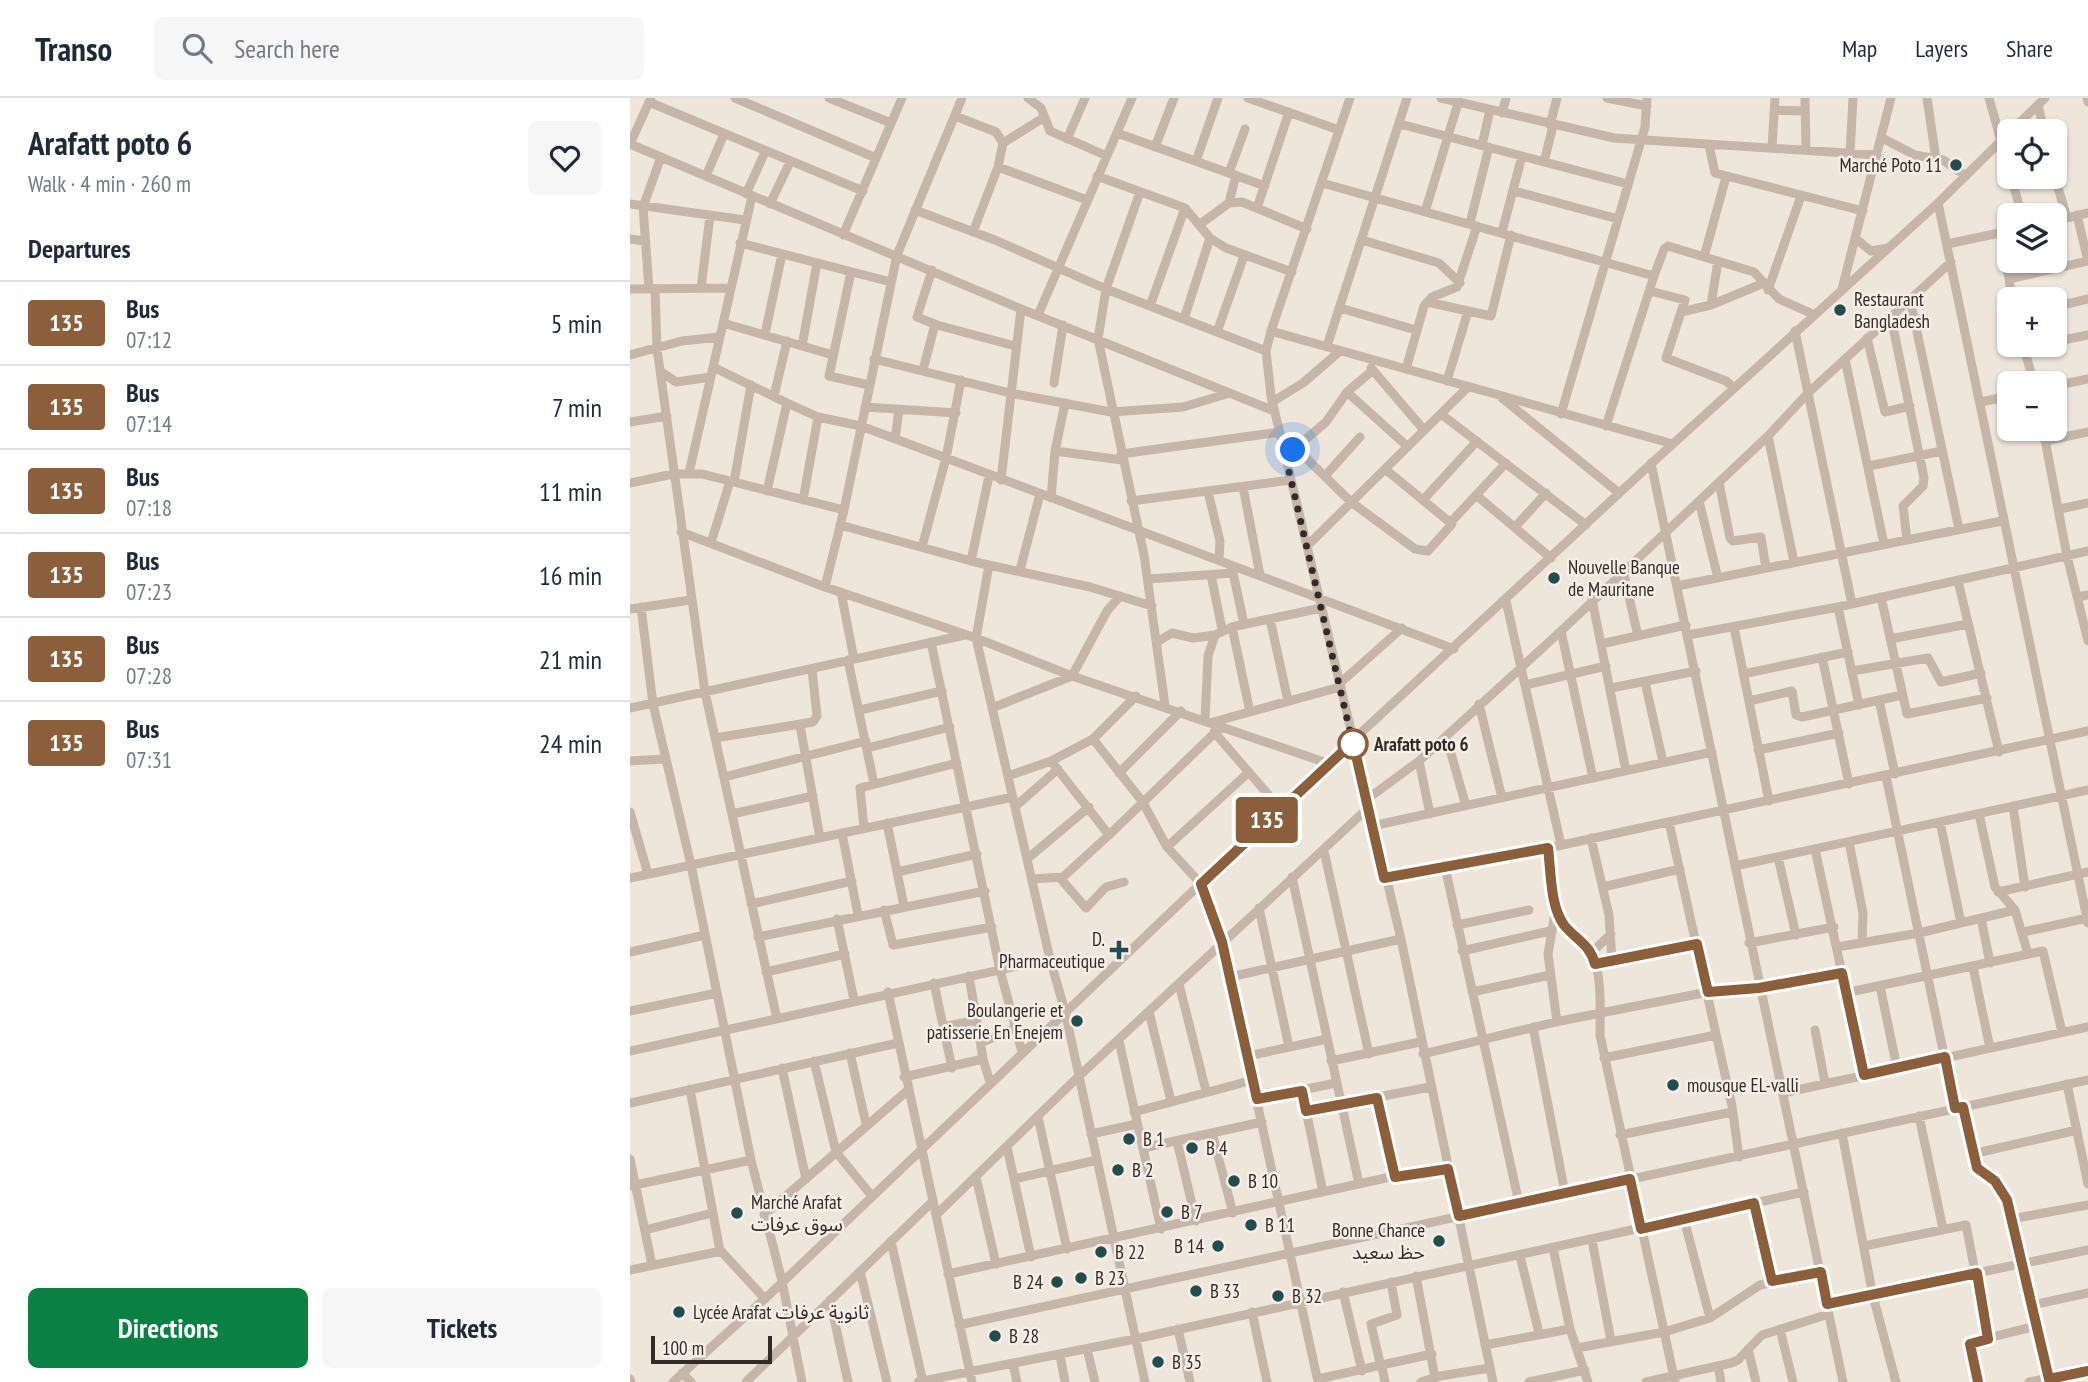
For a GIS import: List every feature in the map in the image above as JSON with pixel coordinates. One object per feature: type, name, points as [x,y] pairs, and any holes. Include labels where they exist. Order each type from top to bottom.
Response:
[{"type":"street","points":[[734,98],[876,158]]},
{"type":"street","points":[[829,98],[891,123]]},
{"type":"street","points":[[843,235],[902,98]]},
{"type":"street","points":[[1028,98],[1041,108]]},
{"type":"street","points":[[1045,98],[1041,108],[1050,131],[1107,156]]},
{"type":"street","points":[[1067,139],[1085,98]]},
{"type":"street","points":[[1038,315],[1132,98]]},
{"type":"street","points":[[1155,146],[1174,98]]},
{"type":"street","points":[[1196,160],[1218,98]]},
{"type":"street","points":[[1248,98],[1339,130]]},
{"type":"street","points":[[1350,98],[1266,351],[1273,406],[1384,878],[1401,939],[1420,1042],[1493,1382]]},
{"type":"street","points":[[1327,346],[1377,199],[1407,98]]},
{"type":"street","points":[[1441,98],[1459,100],[1552,126],[1641,141],[1877,155]]},
{"type":"street","points":[[1502,113],[1506,98]]},
{"type":"street","points":[[1544,162],[1557,98]]},
{"type":"street","points":[[1561,414],[1641,141],[1647,102],[1607,98]]},
{"type":"street","points":[[1772,148],[1775,98]]},
{"type":"street","points":[[1805,98],[1806,150]]},
{"type":"street","points":[[1850,153],[1853,98]]},
{"type":"street","points":[[1842,290],[1891,98]]},
{"type":"street","points":[[1989,98],[1997,127]]},
{"type":"street","points":[[825,587],[844,510],[897,256],[960,99]]},
{"type":"street","points":[[1930,99],[1936,159]]},
{"type":"street","points":[[863,191],[765,152],[650,100],[630,144],[1021,309],[1230,393],[1273,406]]},
{"type":"street","points":[[1425,212],[1459,100]]},
{"type":"street","points":[[2041,101],[2043,119]]},
{"type":"street","points":[[2023,119],[2041,101]]},
{"type":"street","points":[[1406,369],[1416,330],[1427,302],[1452,291],[1460,283],[1474,225],[1490,110]]},
{"type":"street","points":[[1774,110],[1805,111]]},
{"type":"street","points":[[1258,208],[1289,113]]},
{"type":"street","points":[[955,116],[996,132],[1003,143],[998,167],[973,232]]},
{"type":"street","points":[[1003,143],[1043,118]]},
{"type":"street","points":[[1400,124],[1628,184]]},
{"type":"street","points":[[1229,203],[1232,174],[1245,129]]},
{"type":"street","points":[[1117,133],[1265,186]]},
{"type":"street","points":[[706,176],[724,134]]},
{"type":"street","points":[[1882,138],[1915,155],[1950,163],[1966,176]]},
{"type":"street","points":[[1709,145],[1712,169],[1726,177],[1863,211]]},
{"type":"street","points":[[673,1382],[765,1299],[920,1148],[1280,808],[1506,601],[1651,463],[1938,203],[1997,145]]},
{"type":"street","points":[[689,473],[749,195],[765,152]]},
{"type":"street","points":[[1427,302],[1493,314],[1522,156]]},
{"type":"street","points":[[661,157],[643,207],[673,474],[705,692],[778,1019]]},
{"type":"street","points":[[770,204],[790,162]]},
{"type":"street","points":[[998,167],[1087,200]]},
{"type":"street","points":[[1097,176],[1185,208],[1210,238],[1244,256],[1292,272]]},
{"type":"street","points":[[1704,257],[1726,177]]},
{"type":"street","points":[[1322,183],[1654,276]]},
{"type":"street","points":[[2009,279],[2088,261],[2060,189]]},
{"type":"street","points":[[1514,191],[1618,219]]},
{"type":"street","points":[[1140,192],[1106,289],[1098,339],[1153,606],[1165,705]]},
{"type":"street","points":[[1766,287],[1801,196]]},
{"type":"street","points":[[1199,225],[1229,203],[1242,202],[1307,229]]},
{"type":"street","points":[[1938,203],[2061,796],[2083,873],[2088,920],[2022,932]]},
{"type":"street","points":[[630,204],[745,220]]},
{"type":"street","points":[[1150,306],[1185,208]]},
{"type":"street","points":[[915,210],[1106,289],[1266,351]]},
{"type":"street","points":[[2067,218],[2088,213]]},
{"type":"street","points":[[701,288],[710,216]]},
{"type":"street","points":[[1947,244],[1997,233]]},
{"type":"street","points":[[1184,319],[1210,238]]},
{"type":"street","points":[[630,239],[645,240]]},
{"type":"street","points":[[1856,239],[1871,251],[1889,247]]},
{"type":"street","points":[[1362,240],[1439,263],[1460,283]]},
{"type":"street","points":[[740,243],[891,282]]},
{"type":"street","points":[[1606,426],[1654,276],[1666,247],[1754,272],[1779,299],[1815,315]]},
{"type":"street","points":[[765,334],[782,254]]},
{"type":"street","points":[[1217,332],[1244,256]]},
{"type":"street","points":[[1711,305],[1718,261]]},
{"type":"street","points":[[936,1214],[1079,1076],[1324,850],[1367,804],[1419,761],[1561,631],[1665,530],[1768,436],[1808,393],[1951,262]]},
{"type":"street","points":[[802,346],[817,263]]},
{"type":"street","points":[[932,270],[917,317],[1015,346]]},
{"type":"street","points":[[850,272],[831,377],[869,385]]},
{"type":"street","points":[[2008,273],[2010,287]]},
{"type":"street","points":[[1681,312],[1766,287]]},
{"type":"street","points":[[630,289],[731,288]]},
{"type":"street","points":[[1650,291],[1685,300],[1666,358],[1726,381],[1734,388]]},
{"type":"street","points":[[1910,299],[1959,529]]},
{"type":"street","points":[[2067,304],[2088,299]]},
{"type":"street","points":[[1340,307],[1416,330]]},
{"type":"street","points":[[1001,480],[1021,309]]},
{"type":"street","points":[[1447,381],[1468,311]]},
{"type":"street","points":[[1891,317],[1920,456],[1923,486],[1903,506],[1907,540]]},
{"type":"street","points":[[723,323],[833,355]]},
{"type":"street","points":[[923,370],[937,325]]},
{"type":"street","points":[[1054,383],[1063,325]]},
{"type":"street","points":[[1271,331],[1673,444]]},
{"type":"street","points":[[1795,331],[1852,604]]},
{"type":"street","points":[[2067,339],[2088,335]]},
{"type":"street","points":[[630,355],[681,341],[719,337]]},
{"type":"street","points":[[1867,338],[1885,412],[1910,406]]},
{"type":"street","points":[[774,396],[787,341]]},
{"type":"street","points":[[1273,406],[1340,351]]},
{"type":"street","points":[[1362,357],[1424,430]]},
{"type":"street","points":[[874,359],[1010,393],[1111,412],[1183,407],[1230,393]]},
{"type":"street","points":[[1845,359],[1884,544]]},
{"type":"street","points":[[1293,450],[1326,422],[1347,392],[1373,370]]},
{"type":"street","points":[[660,371],[676,382],[712,372],[751,385],[818,416],[861,426],[989,476],[1219,559],[1232,568],[1319,596],[1454,649]]},
{"type":"street","points":[[2067,383],[2088,379]]},
{"type":"street","points":[[922,547],[946,458],[961,380]]},
{"type":"street","points":[[711,543],[732,482],[751,385]]},
{"type":"street","points":[[1307,546],[1468,387]]},
{"type":"street","points":[[1347,392],[1408,447]]},
{"type":"street","points":[[1501,397],[1619,493]]},
{"type":"street","points":[[1981,402],[1997,399]]},
{"type":"street","points":[[768,491],[787,403]]},
{"type":"street","points":[[1051,498],[1055,451],[1065,403]]},
{"type":"street","points":[[865,407],[956,413]]},
{"type":"street","points":[[895,439],[899,410]]},
{"type":"street","points":[[1441,414],[1586,525]]},
{"type":"street","points":[[630,422],[667,416]]},
{"type":"street","points":[[803,500],[818,416]]},
{"type":"street","points":[[1055,451],[1121,457],[1280,432]]},
{"type":"street","points":[[2067,436],[2088,432]]},
{"type":"street","points":[[1768,436],[1794,562]]},
{"type":"street","points":[[1325,475],[1360,437]]},
{"type":"street","points":[[1423,500],[1477,441]]},
{"type":"street","points":[[2045,441],[2067,556],[2083,596],[2088,641]]},
{"type":"street","points":[[1283,446],[1303,455],[1351,502],[1421,552],[1427,551],[1452,527],[1451,522],[1506,463]]},
{"type":"street","points":[[1869,467],[1942,451]]},
{"type":"street","points":[[1651,463],[1696,671],[1749,943],[1794,1143],[1843,1382]]},
{"type":"street","points":[[1385,469],[1451,522]]},
{"type":"street","points":[[630,483],[689,473],[844,510]]},
{"type":"street","points":[[971,561],[989,476]]},
{"type":"street","points":[[1131,501],[1291,480]]},
{"type":"street","points":[[1719,482],[1730,538],[1736,541],[1760,537],[1766,568]]},
{"type":"street","points":[[1242,487],[1260,575]]},
{"type":"street","points":[[1208,492],[1220,541],[1219,559]]},
{"type":"street","points":[[1516,526],[1546,492]]},
{"type":"street","points":[[1020,570],[1040,494]]},
{"type":"street","points":[[1476,495],[1551,558]]},
{"type":"street","points":[[1699,501],[1718,578]]},
{"type":"street","points":[[2060,509],[2088,503]]},
{"type":"street","points":[[1677,586],[2002,521]]},
{"type":"street","points":[[840,525],[1153,606]]},
{"type":"street","points":[[681,532],[825,587],[971,636],[1072,676],[1165,705],[1214,725],[1330,764]]},
{"type":"street","points":[[1601,644],[1638,636],[1734,626],[1838,607],[2088,551]]},
{"type":"street","points":[[989,565],[971,636],[992,708],[1050,959],[1065,1010],[1144,1382]]},
{"type":"street","points":[[1148,579],[1211,575],[1232,568]]},
{"type":"street","points":[[1232,568],[1244,624]]},
{"type":"street","points":[[1623,570],[1638,636]]},
{"type":"street","points":[[1211,575],[1219,632],[1208,656],[1214,725],[1280,808]]},
{"type":"street","points":[[1958,582],[1999,752]]},
{"type":"street","points":[[841,592],[874,784]]},
{"type":"street","points":[[992,708],[1072,676],[1107,611],[1120,596]]},
{"type":"street","points":[[1881,597],[1902,695],[1910,715],[1987,698]]},
{"type":"street","points":[[1592,599],[1626,771]]},
{"type":"street","points":[[630,609],[691,600]]},
{"type":"street","points":[[1506,601],[1561,845]]},
{"type":"street","points":[[640,607],[653,704],[664,759],[691,865],[751,1160],[782,1281],[802,1382]]},
{"type":"street","points":[[1838,607],[1859,705]]},
{"type":"street","points":[[1157,642],[1172,633],[1193,638],[1233,626],[1321,608]]},
{"type":"street","points":[[1270,619],[1288,701]]},
{"type":"street","points":[[1890,639],[1968,624]]},
{"type":"street","points":[[1233,626],[1250,712]]},
{"type":"street","points":[[1734,626],[1769,801]]},
{"type":"street","points":[[1031,879],[1060,878],[1109,835],[1214,725],[1340,686],[1402,628]]},
{"type":"street","points":[[1561,631],[1592,778]]},
{"type":"street","points":[[630,708],[931,642],[971,636]]},
{"type":"street","points":[[931,642],[1000,970],[1022,1052]]},
{"type":"street","points":[[1743,674],[1848,652]]},
{"type":"street","points":[[1822,657],[1849,784]]},
{"type":"street","points":[[1852,671],[1928,658],[1941,682],[1981,673]]},
{"type":"street","points":[[1525,685],[1606,666]]},
{"type":"street","points":[[715,738],[813,722],[817,716],[812,670]]},
{"type":"street","points":[[1611,688],[1696,671]]},
{"type":"street","points":[[1645,682],[1663,762]]},
{"type":"street","points":[[860,710],[942,691]]},
{"type":"street","points":[[1749,701],[1792,691],[1798,717],[1902,695]]},
{"type":"street","points":[[630,878],[967,806],[1014,802],[1054,765],[1093,739],[1136,696]]},
{"type":"street","points":[[1879,700],[1897,831],[1945,1057],[1972,1154],[1981,1174],[2000,1187],[2007,1200],[2024,1263],[2049,1379]]},
{"type":"street","points":[[1479,704],[1502,798]]},
{"type":"street","points":[[1119,773],[1181,711]]},
{"type":"street","points":[[800,725],[820,838]]},
{"type":"street","points":[[724,778],[806,756],[950,727]]},
{"type":"street","points":[[1384,878],[1548,848],[2088,732]]},
{"type":"street","points":[[1758,750],[1839,733]]},
{"type":"street","points":[[1446,736],[1466,806]]},
{"type":"street","points":[[1093,739],[1142,801],[1167,847],[1201,884],[1222,942],[1318,1381],[1432,1354]]},
{"type":"street","points":[[1372,826],[1712,752]]},
{"type":"street","points":[[630,761],[664,759]]},
{"type":"street","points":[[1419,761],[1430,814]]},
{"type":"street","points":[[864,828],[858,792],[863,786],[957,762]]},
{"type":"street","points":[[1008,776],[1054,765]]},
{"type":"street","points":[[1054,765],[1109,835]]},
{"type":"street","points":[[1167,847],[1249,772]]},
{"type":"street","points":[[1735,866],[2088,790]]},
{"type":"street","points":[[732,814],[813,796]]},
{"type":"street","points":[[2013,806],[2025,887]]},
{"type":"street","points":[[1027,859],[1089,807]]},
{"type":"street","points":[[630,812],[648,874]]},
{"type":"street","points":[[1979,814],[1998,892],[2015,910],[2028,954]]},
{"type":"street","points":[[1669,822],[1708,992],[1739,1157]]},
{"type":"street","points":[[1940,822],[1961,923]]},
{"type":"street","points":[[887,823],[904,906]]},
{"type":"street","points":[[842,833],[858,915]]},
{"type":"street","points":[[1591,838],[1603,887],[1611,934],[1612,960]]},
{"type":"street","points":[[1849,842],[1863,913],[1862,943]]},
{"type":"street","points":[[1548,848],[1556,907],[1564,925],[1592,952],[1595,964],[1602,1014],[1600,1035],[1604,1058],[1674,1379]]},
{"type":"street","points":[[1815,849],[1864,1075]]},
{"type":"street","points":[[1324,850],[1369,1054]]},
{"type":"street","points":[[897,872],[977,854]]},
{"type":"street","points":[[1778,857],[1796,934]]},
{"type":"street","points":[[1444,867],[1519,1203]]},
{"type":"street","points":[[1603,887],[1680,869]]},
{"type":"street","points":[[1998,892],[2083,873]]},
{"type":"street","points":[[1292,877],[1359,1184]]},
{"type":"street","points":[[1060,878],[1086,908],[1106,887],[1124,882]]},
{"type":"street","points":[[751,904],[852,881]]},
{"type":"street","points":[[758,937],[985,891]]},
{"type":"street","points":[[1556,907],[1550,931],[1550,975],[1557,1022]]},
{"type":"street","points":[[1259,908],[1289,1047]]},
{"type":"street","points":[[884,910],[893,945],[992,927]]},
{"type":"street","points":[[1457,925],[1530,910]]},
{"type":"street","points":[[1837,947],[1919,933],[2015,910]]},
{"type":"street","points":[[1981,918],[1990,963]]},
{"type":"street","points":[[837,919],[855,1000]]},
{"type":"street","points":[[1749,943],[1834,927]]},
{"type":"street","points":[[1462,951],[1550,931]]},
{"type":"street","points":[[1592,952],[1611,934]]},
{"type":"street","points":[[630,952],[705,935]]},
{"type":"street","points":[[1230,977],[1401,939]]},
{"type":"street","points":[[1595,964],[1697,944]]},
{"type":"street","points":[[1845,993],[2041,951],[2045,953],[2062,1032]]},
{"type":"street","points":[[766,972],[845,954]]},
{"type":"street","points":[[630,1051],[725,1032],[888,992],[1050,959]]},
{"type":"street","points":[[1973,967],[1990,1048]]},
{"type":"street","points":[[1423,1054],[1533,1027],[1708,992],[1759,988],[1842,973]]},
{"type":"street","points":[[1472,992],[1550,975]]},
{"type":"street","points":[[970,976],[983,1059],[990,1082]]},
{"type":"street","points":[[934,983],[951,1068]]},
{"type":"street","points":[[1179,984],[1206,1091]]},
{"type":"street","points":[[1880,986],[1897,1068]]},
{"type":"street","points":[[888,992],[907,1091],[971,1377]]},
{"type":"street","points":[[630,1011],[717,993]]},
{"type":"street","points":[[1149,1012],[1171,1101]]},
{"type":"street","points":[[943,1027],[977,1020]]},
{"type":"street","points":[[1533,1027],[1565,1193]]},
{"type":"street","points":[[1783,1093],[2088,1027]]},
{"type":"street","points":[[981,1042],[1015,1028]]},
{"type":"street","points":[[1815,1030],[1825,1083]]},
{"type":"street","points":[[1604,1058],[1716,1035]]},
{"type":"street","points":[[1248,1056],[1327,1039]]},
{"type":"street","points":[[1119,1041],[1161,1229]]},
{"type":"street","points":[[1331,1061],[1420,1042]]},
{"type":"street","points":[[630,1103],[898,1043]]},
{"type":"street","points":[[850,1053],[866,1124]]},
{"type":"street","points":[[904,1077],[983,1059]]},
{"type":"street","points":[[814,1061],[836,1152],[872,1195]]},
{"type":"street","points":[[782,1068],[806,1179]]},
{"type":"street","points":[[1135,1112],[1253,1080]]},
{"type":"street","points":[[959,1325],[2088,1080]]},
{"type":"street","points":[[1257,1099],[1336,1083]]},
{"type":"street","points":[[2067,1084],[2088,1184]]},
{"type":"street","points":[[1306,1111],[1430,1087]]},
{"type":"street","points":[[690,1089],[720,1251],[765,1299]]},
{"type":"street","points":[[764,1215],[907,1091]]},
{"type":"street","points":[[1302,1091],[1323,1192]]},
{"type":"street","points":[[1377,1098],[1395,1177]]},
{"type":"street","points":[[1620,1135],[1732,1112]]},
{"type":"street","points":[[1919,1116],[1943,1229]]},
{"type":"street","points":[[1038,1117],[1067,1249]]},
{"type":"street","points":[[1143,1149],[1262,1122]]},
{"type":"street","points":[[1091,1134],[1137,1124]]},
{"type":"street","points":[[1972,1154],[2077,1130]]},
{"type":"street","points":[[1212,1133],[1233,1213]]},
{"type":"street","points":[[1842,1133],[1873,1296],[1896,1382]]},
{"type":"street","points":[[1177,1141],[1196,1221]]},
{"type":"street","points":[[1007,1147],[1031,1257]]},
{"type":"street","points":[[630,1160],[633,1186],[652,1265]]},
{"type":"street","points":[[633,1186],[751,1160]]},
{"type":"street","points":[[1014,1180],[1097,1160]]},
{"type":"street","points":[[948,1274],[1114,1240],[1359,1184],[1448,1169]]},
{"type":"street","points":[[976,1177],[996,1264]]},
{"type":"street","points":[[891,1241],[921,1382],[971,1377],[1013,1364],[1416,1276],[1520,1256],[1804,1192]]},
{"type":"street","points":[[746,1382],[933,1201]]},
{"type":"street","points":[[1754,1203],[1772,1281]]},
{"type":"street","points":[[2011,1220],[2088,1205]]},
{"type":"street","points":[[645,1230],[712,1213]]},
{"type":"street","points":[[1684,1219],[1710,1318]]},
{"type":"street","points":[[1864,1246],[1966,1225],[1988,1339]]},
{"type":"street","points":[[1592,1240],[1611,1341]]},
{"type":"street","points":[[1553,1248],[1570,1329],[1588,1382]]},
{"type":"street","points":[[1646,1382],[1674,1379],[1738,1360],[1762,1335],[1828,1309],[1873,1296],[2088,1250]]},
{"type":"street","points":[[630,1270],[720,1251]]},
{"type":"street","points":[[1520,1256],[1539,1333]]},
{"type":"street","points":[[860,1271],[887,1382]]},
{"type":"street","points":[[1577,1348],[1664,1332],[1710,1318],[1772,1281],[1821,1272]]},
{"type":"street","points":[[1416,1276],[1435,1378]]},
{"type":"street","points":[[1385,1382],[1371,1324],[1397,1315],[1391,1282]]},
{"type":"street","points":[[1343,1292],[1362,1371]]},
{"type":"street","points":[[2032,1305],[2088,1293]]},
{"type":"street","points":[[830,1300],[848,1382]]},
{"type":"street","points":[[1252,1312],[1267,1382]]},
{"type":"street","points":[[1978,1382],[1970,1344],[2036,1326]]},
{"type":"street","points":[[1178,1329],[1189,1382]]},
{"type":"street","points":[[1485,1345],[1570,1329]]},
{"type":"street","points":[[1780,1329],[1793,1382]]},
{"type":"street","points":[[1087,1349],[1094,1382]]},
{"type":"street","points":[[1748,1349],[1756,1382]]},
{"type":"street","points":[[1060,1354],[1065,1382]]},
{"type":"street","points":[[1013,1364],[1017,1382]]},
{"type":"street","points":[[1718,1366],[1721,1382]]},
{"type":"street","points":[[1421,1382],[1490,1368]]},
{"type":"street","points":[[1529,1382],[1549,1380],[1585,1370]]},
{"type":"street","points":[[2029,1382],[2088,1371]]},
{"type":"street","points":[[682,1373],[691,1382]]},
{"type":"bus line","name":"135","points":[[1978,1382],[1970,1344],[1988,1339],[1977,1273],[1827,1304],[1821,1272],[1772,1281],[1754,1203],[1641,1229],[1630,1179],[1459,1216],[1448,1169],[1395,1177],[1377,1098],[1306,1111],[1302,1091],[1257,1099],[1222,942],[1201,884],[1353,742],[1384,878],[1548,848],[1556,907],[1564,925],[1592,952],[1595,964],[1697,944],[1708,992],[1759,988],[1842,973],[1864,1075],[1945,1057],[1955,1108],[1963,1107],[1977,1168],[1981,1174],[1995,1181],[2007,1200],[2024,1263],[2049,1379],[2088,1371]]},
{"type":"place","name":"Marché Poto 11","points":[[1956,165]]},
{"type":"place","name":"Restaurant Bangladesh","points":[[1840,310]]},
{"type":"place","name":"Nouvelle Banque de Mauritane","points":[[1554,578]]},
{"type":"place","name":"Arafatt poto 6","points":[[1353,744]]},
{"type":"place","name":"D. Pharmaceutique","points":[[1119,950]]},
{"type":"place","name":"Boulangerie et patisserie En Enejem","points":[[1077,1021]]},
{"type":"place","name":"mousque EL-valli","points":[[1673,1085]]},
{"type":"place","name":"B 1","points":[[1129,1139]]},
{"type":"place","name":"B 4","points":[[1192,1148]]},
{"type":"place","name":"B 2","points":[[1118,1170]]},
{"type":"place","name":"B 10","points":[[1234,1181]]},
{"type":"place","name":"B 7","points":[[1167,1212]]},
{"type":"place","name":"Marché Arafat سوق عرفات","points":[[737,1213]]},
{"type":"place","name":"B 11","points":[[1251,1225]]},
{"type":"place","name":"Bonne Chance حظ سعيد","points":[[1439,1241]]},
{"type":"place","name":"B 14","points":[[1218,1246]]},
{"type":"place","name":"B 22","points":[[1101,1252]]},
{"type":"place","name":"B 23","points":[[1081,1278]]},
{"type":"place","name":"B 24","points":[[1057,1282]]},
{"type":"place","name":"B 33","points":[[1196,1291]]},
{"type":"place","name":"B 32","points":[[1278,1296]]},
{"type":"place","name":"Lycée Arafat ثانوية عرفات","points":[[679,1312]]},
{"type":"place","name":"B 28","points":[[995,1336]]},
{"type":"place","name":"B 35","points":[[1158,1362]]},
{"type":"route","points":[[1293,450],[1283,446],[1353,744]]}]
